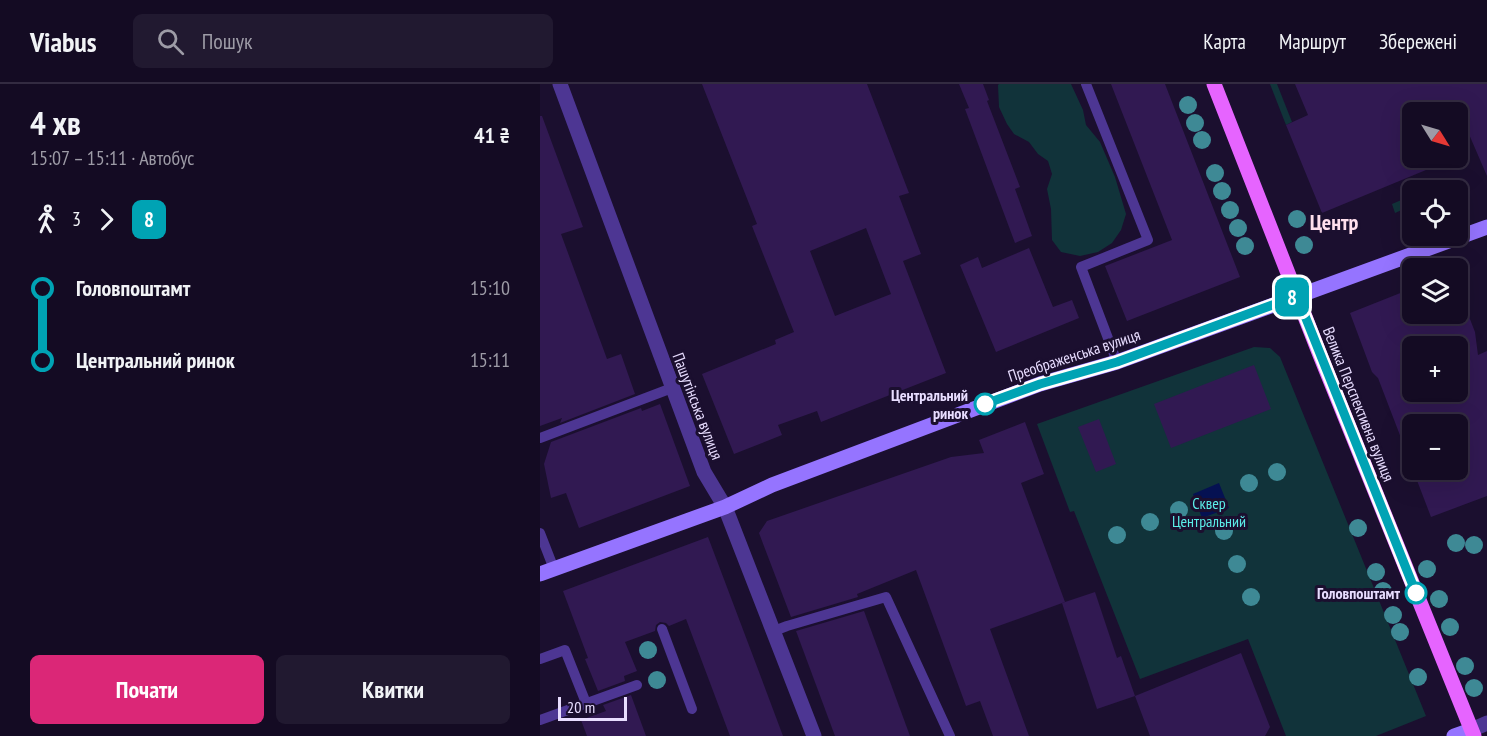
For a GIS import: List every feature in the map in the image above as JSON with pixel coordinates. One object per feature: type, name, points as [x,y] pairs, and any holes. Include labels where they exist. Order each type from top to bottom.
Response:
[{"type":"main road","name":"Велика Перспективна вулиця","points":[[1214,84],[1473,733]]},
{"type":"main road","name":"Преображенська вулиця","points":[[547,571],[725,507],[772,485],[985,404],[1040,384],[1117,362],[1487,228]]},
{"type":"main road","points":[[1454,736],[1473,733]]},
{"type":"street","name":"Пашутінська вулиця","points":[[560,84],[704,472],[725,507],[814,736]]},
{"type":"street","points":[[1473,733],[1487,723]]},
{"type":"lane","points":[[1086,84],[1148,240],[1081,267],[1117,362]]},
{"type":"lane","points":[[540,438],[672,388]]},
{"type":"lane","points":[[540,533],[547,571]]},
{"type":"lane","points":[[774,631],[886,597],[950,736]]},
{"type":"lane","points":[[662,629],[692,710]]},
{"type":"lane","points":[[540,659],[565,650],[586,703]]},
{"type":"lane","points":[[540,720],[637,685]]},
{"type":"green space","points":[[999,84],[1071,84],[1083,110],[1086,125],[1100,142],[1115,177],[1126,214],[1121,230],[1112,243],[1098,252],[1080,256],[1061,252],[1052,240],[1051,209],[1047,189],[1052,174],[1048,161],[1038,154],[1029,142],[1014,134],[1007,124],[999,107]]},
{"type":"green space","points":[[1270,84],[1277,84],[1292,122],[1286,125]]},
{"type":"green space","points":[[1402,200],[1402,210],[1395,213],[1392,204]]},
{"type":"green space","name":"Сквер Центральний","points":[[1254,347],[1270,348],[1280,357],[1426,716],[1376,736],[1286,736],[1248,639],[1140,679],[1074,511],[1070,512],[1037,424]]},
{"type":"shaded area","points":[[1219,483],[1229,508],[1202,518],[1193,494]]},
{"type":"building","points":[[702,84],[867,84],[909,193],[899,196],[921,254],[903,261],[946,373],[821,422],[817,411],[778,425],[782,435],[734,454],[702,374],[776,344],[775,340],[794,332],[752,226],[757,224]],"holes":[[[866,228],[891,294],[835,316],[810,251]]]},
{"type":"building","points":[[959,84],[983,84],[989,100],[987,101],[1020,187],[1015,189],[1032,236],[1015,243],[965,109],[969,108]]},
{"type":"building","points":[[1111,84],[1165,84],[1240,277],[1127,321],[1105,266],[1172,240]]},
{"type":"building","points":[[1295,84],[1487,84],[1487,176],[1468,132],[1468,102],[1402,102],[1402,168],[1431,168],[1322,213],[1286,125],[1308,115]]},
{"type":"building","points":[[540,116],[542,116],[583,227],[561,234],[607,359],[621,354],[635,394],[560,423],[562,418],[540,426]]},
{"type":"building","points":[[1029,248],[1053,307],[1072,300],[1079,318],[996,352],[960,265],[978,257],[982,268]]},
{"type":"building","points":[[1402,292],[1402,324],[1468,324],[1468,314],[1475,332],[1478,355],[1487,351],[1487,496],[1431,517],[1417,480],[1468,480],[1468,414],[1402,414],[1402,441],[1378,378],[1372,372],[1350,313]]},
{"type":"building","points":[[1254,365],[1271,409],[1171,448],[1154,404]]},
{"type":"building","points":[[660,404],[690,486],[579,528],[566,493],[551,498],[544,464],[551,442],[641,408],[642,411]]},
{"type":"building","points":[[1099,419],[1116,464],[1096,472],[1078,427]]},
{"type":"building","points":[[1025,422],[1044,474],[1021,483],[1065,602],[990,629],[1029,736],[993,736],[980,701],[966,706],[916,570],[857,594],[858,597],[791,617],[759,533],[767,521],[951,457],[984,453],[979,440]]},
{"type":"building","points":[[708,537],[783,736],[730,736],[686,619],[669,626],[660,622],[656,625],[655,631],[625,642],[637,671],[624,676],[625,681],[598,691],[585,659],[588,658],[563,591]]},
{"type":"building","points":[[1095,592],[1117,658],[1121,656],[1135,696],[1097,709],[1062,603]]},
{"type":"building","points":[[864,611],[910,736],[835,736],[796,631]]},
{"type":"building","points":[[1241,653],[1270,727],[1265,736],[1150,736],[1135,696]]},
{"type":"building","points":[[631,695],[646,736],[587,736],[581,720],[606,711],[603,705]]},
{"type":"bus line","name":"8","points":[[985,404],[1040,384],[1117,362],[1297,296],[1416,593]]},
{"type":"place","name":"Центральний ринок","points":[[985,404]]},
{"type":"place","name":"Головпоштамт","points":[[1416,593]]},
{"type":"district","name":"Центр","points":[[1334,222]]}]
